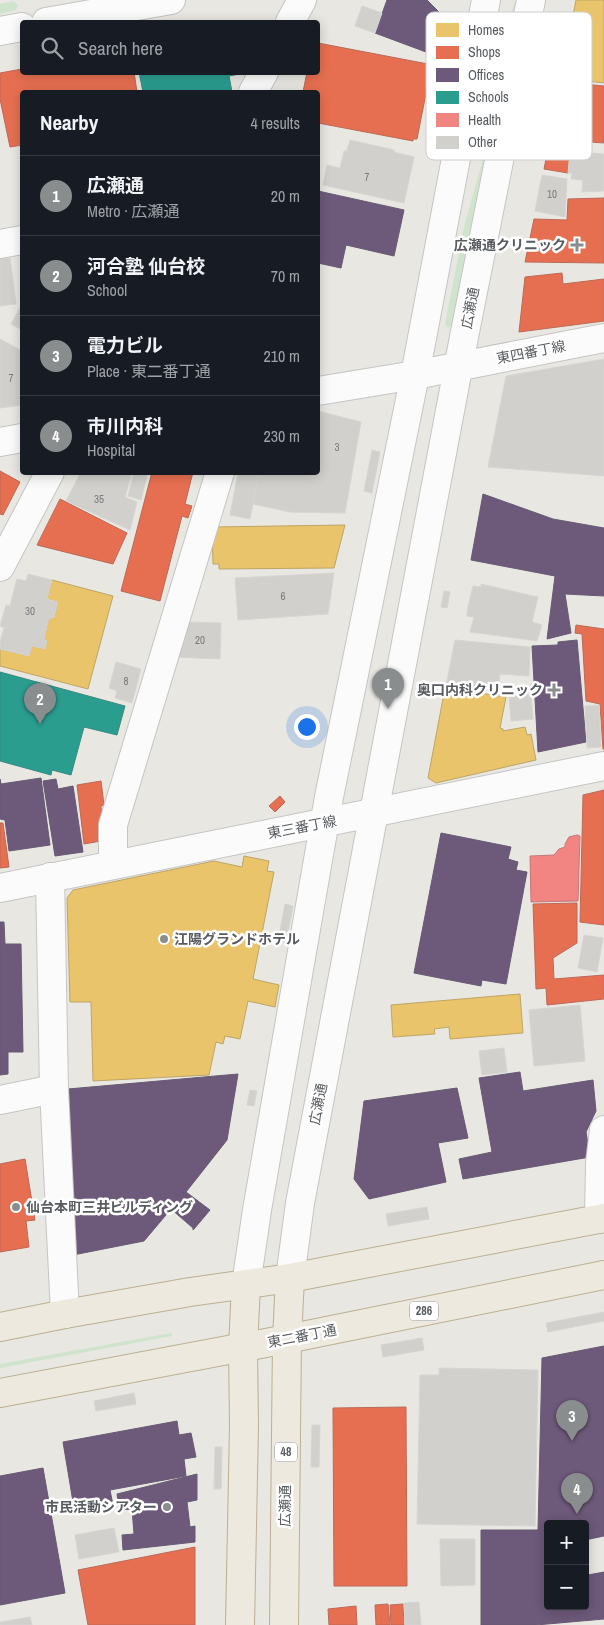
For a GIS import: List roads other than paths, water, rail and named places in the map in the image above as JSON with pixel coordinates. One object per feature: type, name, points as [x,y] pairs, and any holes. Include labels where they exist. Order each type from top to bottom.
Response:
[{"type":"highway","points":[[0,1327],[190,1292],[290,1278],[601,1218]]},
{"type":"highway","name":"東二番丁通","points":[[0,1393],[287,1339],[604,1275]]},
{"type":"highway","name":"広瀬通","points":[[284,1625],[287,1339],[290,1278]]},
{"type":"highway","points":[[240,1625],[244,1426],[243,1347],[246,1285]]},
{"type":"street","points":[[57,20],[171,0]]},
{"type":"street","points":[[291,20],[302,0]]},
{"type":"street","points":[[0,31],[20,27]]},
{"type":"street","points":[[254,90],[262,75]]},
{"type":"street","points":[[246,1285],[258,1200],[325,823],[415,375],[456,160]]},
{"type":"street","name":"広瀬通","points":[[290,1278],[300,1203],[500,160]]},
{"type":"street","points":[[0,244],[20,240]]},
{"type":"street","name":"東四番丁線","points":[[415,375],[604,338]]},
{"type":"street","points":[[320,391],[415,375]]},
{"type":"street","points":[[0,442],[20,438]]},
{"type":"street","points":[[0,568],[48,475]]},
{"type":"street","points":[[113,864],[113,825],[219,475]]},
{"type":"street","name":"東三番丁線","points":[[0,888],[604,766]]},
{"type":"street","points":[[50,877],[54,1089],[65,1314]]},
{"type":"street","points":[[0,1100],[54,1089]]},
{"type":"street","points":[[601,1218],[600,1163],[604,1130]]},
{"type":"place","name":"広瀬通クリニック","points":[[577,245]]},
{"type":"place","name":"奥口内科クリニック","points":[[554,690]]},
{"type":"place","name":"広瀬通","points":[[388,709]]},
{"type":"place","name":"河合塾 仙台校","points":[[40,724]]},
{"type":"place","name":"江陽グランドホテル","points":[[164,939]]},
{"type":"place","name":"仙台本町三井ビルディング","points":[[16,1207]]},
{"type":"place","name":"電力ビル","points":[[572,1441]]},
{"type":"place","name":"市民活動シアター","points":[[167,1507]]},
{"type":"place","name":"市川内科","points":[[577,1514]]}]
